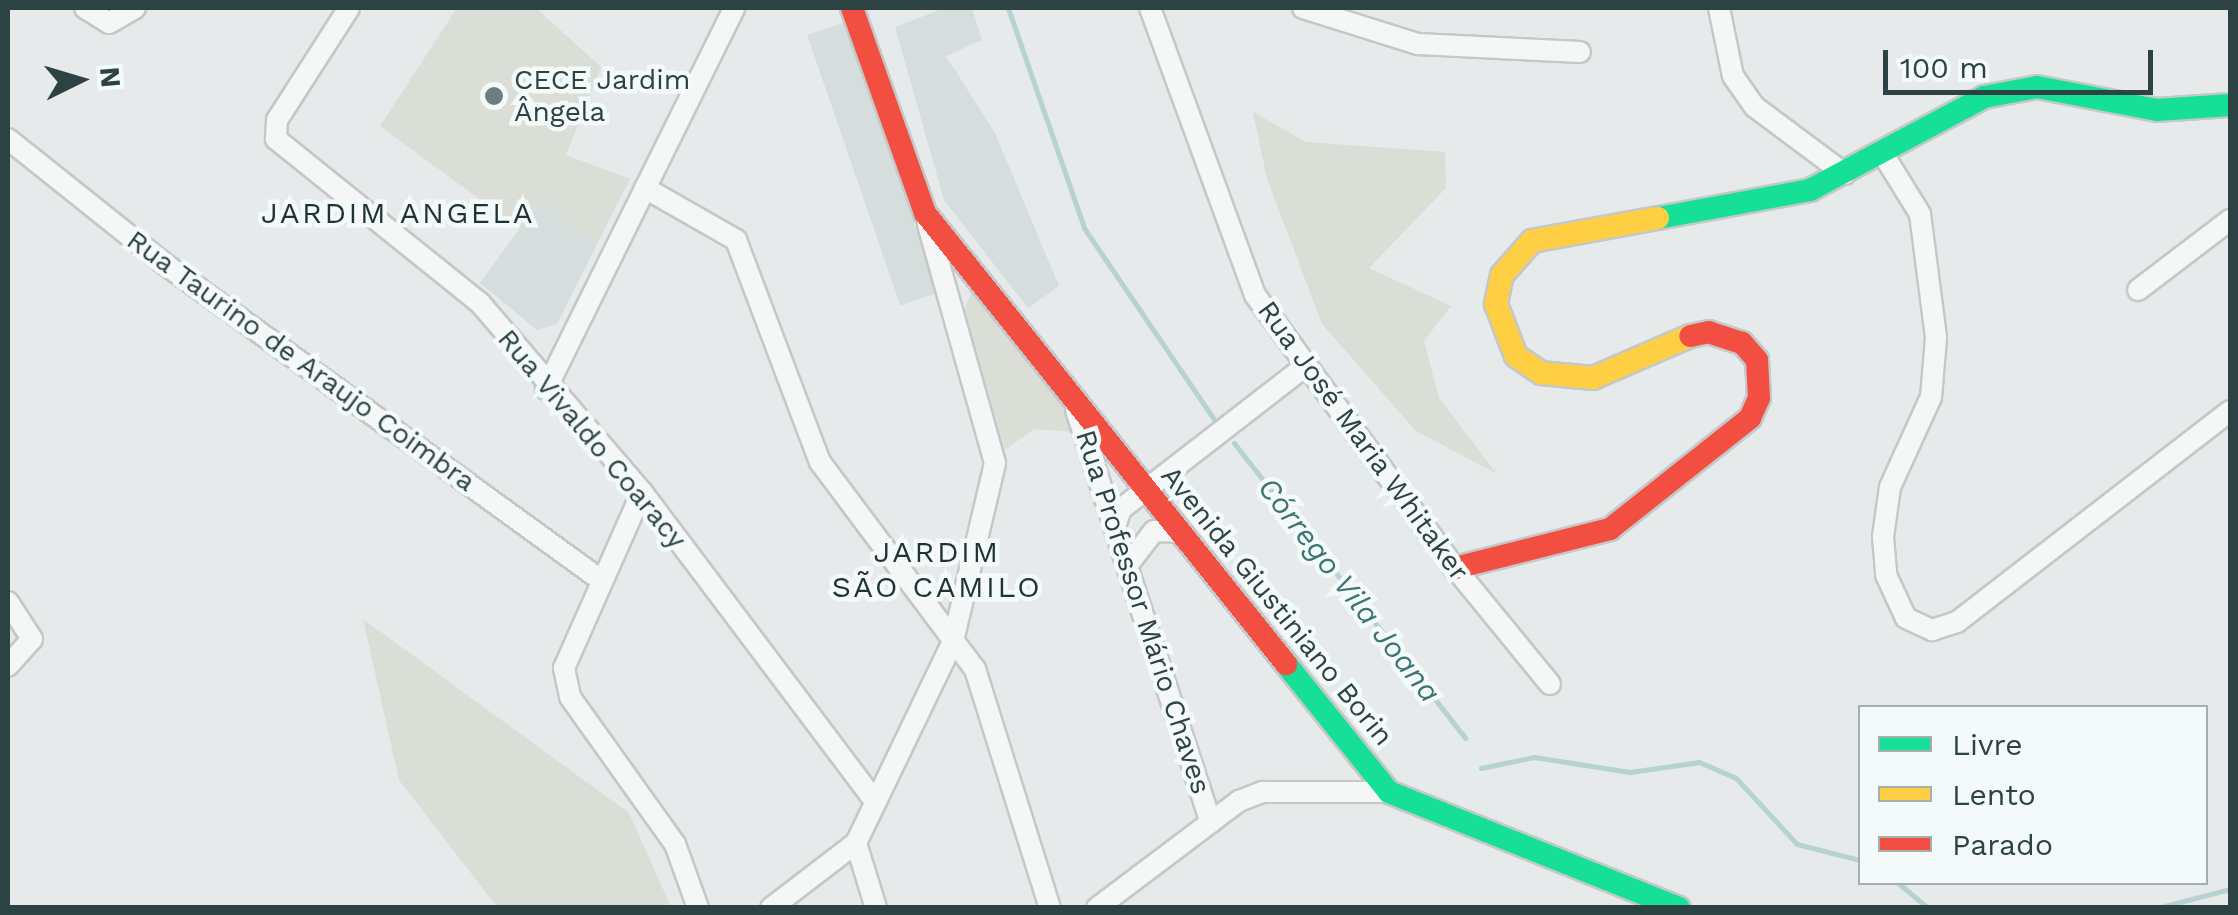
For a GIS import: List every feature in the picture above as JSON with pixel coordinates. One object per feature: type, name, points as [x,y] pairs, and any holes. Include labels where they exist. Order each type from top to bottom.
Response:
[{"type":"street","points":[[85,8],[109,24],[135,8]]},
{"type":"street","name":"Rua Vivaldo Coaracy","points":[[349,8],[277,120],[285,152],[480,303],[546,388],[642,492],[873,800]]},
{"type":"street","name":"Rua José Maria Whitaker","points":[[1150,8],[1245,274],[1303,368],[1454,568],[1550,684]]},
{"type":"street","points":[[1303,8],[1418,44],[1580,52]]},
{"type":"street","points":[[1719,8],[1732,76],[1754,107],[1845,174]]},
{"type":"street","name":"Avenida Giustiniano Borin","points":[[859,10],[925,213],[1146,494],[1389,792],[1679,908]]},
{"type":"street","points":[[546,388],[645,188],[725,13]]},
{"type":"street","points":[[1454,568],[1578,543],[1610,528],[1750,418],[1759,398],[1756,360],[1742,343],[1710,332],[1672,339],[1593,378],[1541,372],[1516,356],[1502,330],[1496,304],[1512,257],[1553,233],[1774,201],[1845,174],[1984,97],[2037,87],[2157,110],[2230,105]]},
{"type":"street","name":"Rua Taurino de Araujo Coimbra","points":[[8,139],[162,262],[598,578]]},
{"type":"street","points":[[1884,154],[1920,214],[1936,372],[1890,488],[1886,575],[1906,618],[1932,630],[1957,622],[2230,411]]},
{"type":"street","points":[[645,188],[736,240],[820,462],[975,668],[1050,908]]},
{"type":"street","points":[[771,908],[856,843],[873,800],[952,641],[996,454],[925,213]]},
{"type":"street","points":[[2138,290],[2230,220]]},
{"type":"street","points":[[947,292],[967,266]]},
{"type":"street","points":[[1116,524],[1121,509],[1146,494],[1303,368]]},
{"type":"street","name":"Rua Professor Mário Chaves","points":[[1074,402],[1211,822]]},
{"type":"street","points":[[642,492],[598,578],[564,668],[570,696],[675,844],[698,908]]},
{"type":"street","points":[[1127,566],[1154,531],[1178,532]]},
{"type":"street","points":[[8,602],[32,640],[8,666]]},
{"type":"street","points":[[1097,908],[1211,822],[1263,792],[1389,792]]},
{"type":"street","points":[[856,843],[876,908]]},
{"type":"shaded area","name":"CECE Jardim Ângela","points":[[457,8],[536,8],[601,67],[566,155],[630,179],[597,244],[540,202],[520,229],[380,126]]},
{"type":"shaded area","points":[[945,8],[972,8],[982,40],[946,56],[995,133],[1059,286],[1028,308],[944,200],[895,27]]},
{"type":"shaded area","points":[[845,22],[938,292],[900,305],[807,35]]},
{"type":"shaded area","points":[[1253,112],[1306,142],[1445,152],[1446,188],[1369,268],[1451,306],[1424,341],[1439,398],[1497,474],[1416,431],[1322,324],[1267,179]]},
{"type":"shaded area","points":[[539,202],[597,244],[557,324],[537,330],[480,283]]},
{"type":"shaded area","points":[[972,291],[1064,405],[1075,432],[1034,429],[1005,450],[964,311]]},
{"type":"shaded area","points":[[363,619],[629,813],[671,907],[497,907],[399,780]]},
{"type":"waterway","name":"Córrego Vila Joana","points":[[1008,8],[1084,228],[1214,419]]},
{"type":"waterway","name":"Córrego Vila Joana","points":[[1234,443],[1465,738]]},
{"type":"waterway","name":"Córrego Vila Joana","points":[[1481,768],[1534,757],[1630,772],[1699,762],[1736,778],[1797,844],[1858,859]]},
{"type":"waterway","name":"Córrego Vila Joana","points":[[1901,885],[1928,908]]},
{"type":"waterway","points":[[2157,908],[2230,889]]},
{"type":"traffic: fast","points":[[1658,218],[1810,190],[1984,97],[2037,87],[2157,110],[2230,105]]},
{"type":"traffic: fast","points":[[1286,664],[1389,792],[1679,908]]},
{"type":"traffic: slow","points":[[1658,218],[1532,241],[1502,275],[1496,304],[1516,356],[1541,373],[1593,378],[1690,336]]},
{"type":"traffic: jam","points":[[852,8],[925,213],[1286,664]]},
{"type":"traffic: jam","points":[[1455,568],[1610,529],[1750,418],[1759,398],[1757,360],[1742,343],[1709,332],[1690,336]]},
{"type":"place","name":"CECE Jardim Ângela","points":[[494,96]]},
{"type":"district","name":"JARDIM ANGELA","points":[[398,213]]},
{"type":"district","name":"JARDIM SÃO CAMILO","points":[[937,569]]}]
